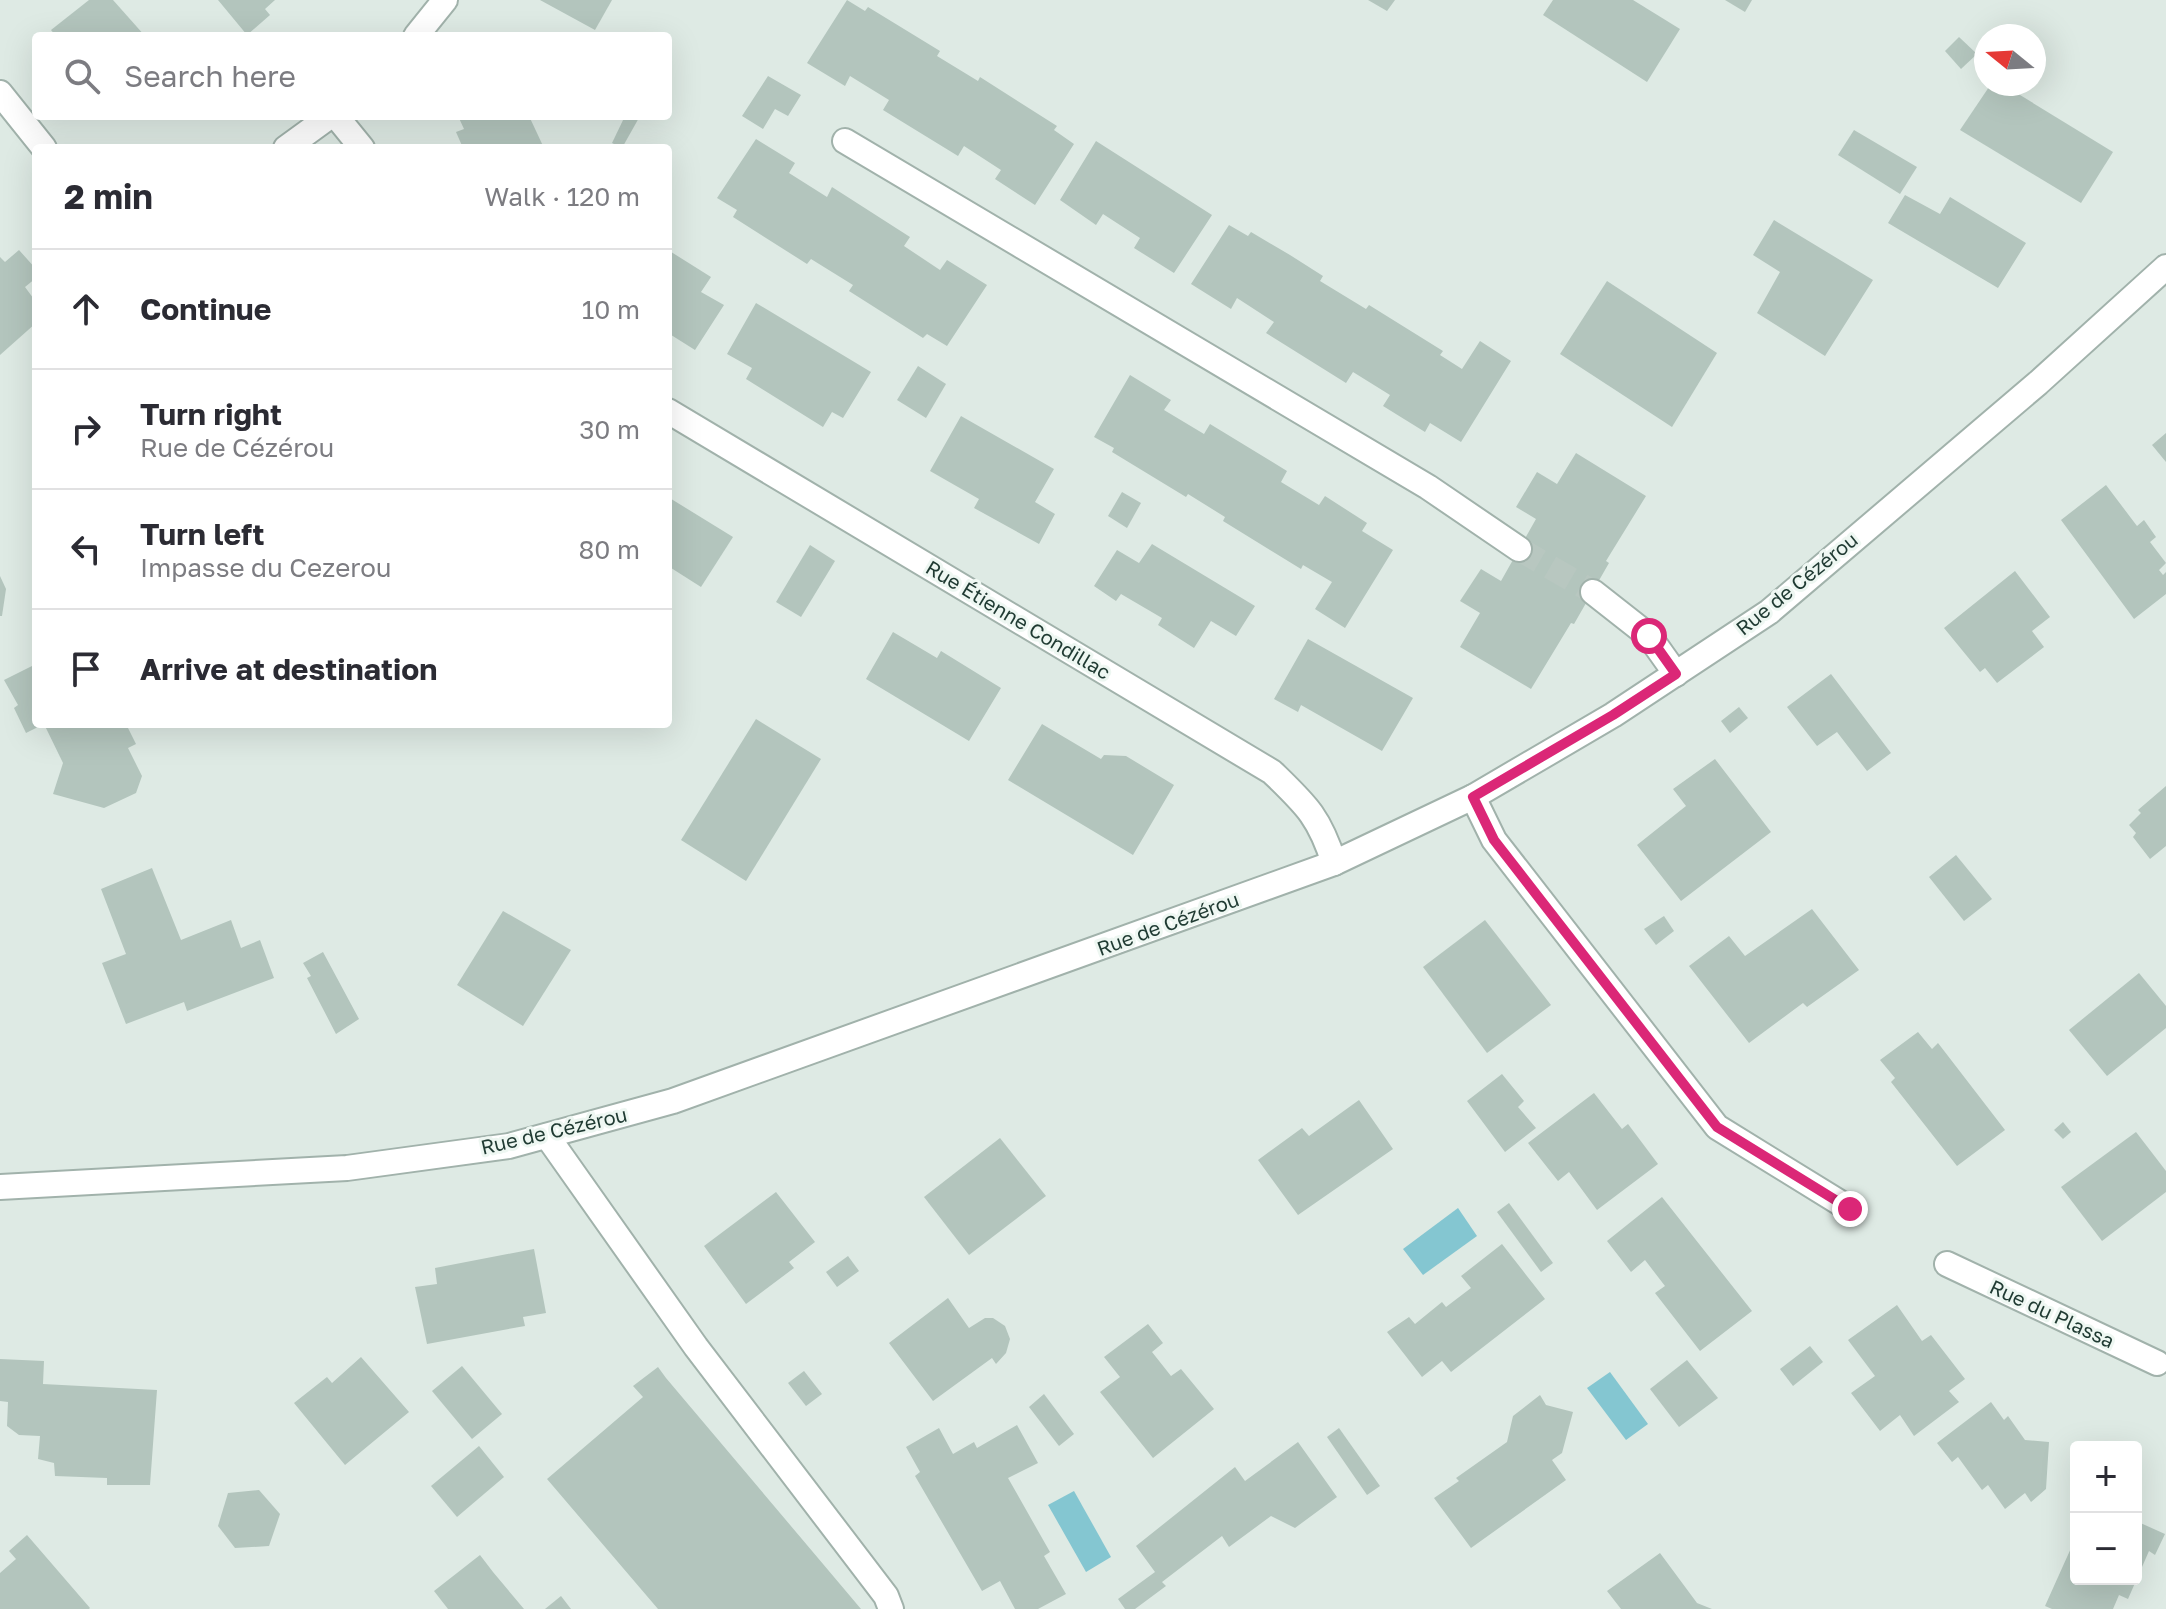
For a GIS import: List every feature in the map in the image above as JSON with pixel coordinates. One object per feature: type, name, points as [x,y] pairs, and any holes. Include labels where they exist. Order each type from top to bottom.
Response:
[{"type":"street","points":[[419,32],[445,0]]},
{"type":"street","points":[[0,93],[41,144]]},
{"type":"street","points":[[292,144],[327,120]]},
{"type":"street","points":[[337,120],[358,144]]},
{"type":"street","points":[[845,141],[1428,487],[1519,549]]},
{"type":"street","name":"Rue de Cézérou","points":[[0,1187],[347,1168],[509,1146],[673,1101],[1334,863],[1473,797],[1613,715],[1769,612],[2038,383],[2166,267]]},
{"type":"street","name":"Rue Étienne Condillac","points":[[672,413],[1272,772],[1309,807],[1326,838],[1334,863]]},
{"type":"street","points":[[1593,592],[1649,636],[1676,674]]},
{"type":"street","points":[[1473,797],[1494,840],[1717,1127],[1850,1209]]},
{"type":"street","points":[[547,1136],[696,1347],[886,1596],[891,1609]]},
{"type":"street","name":"Rue du Plassa","points":[[1947,1264],[2163,1365]]},
{"type":"water","points":[[1458,1208],[1477,1236],[1423,1275],[1403,1249]]},
{"type":"water","points":[[1610,1372],[1648,1424],[1626,1440],[1587,1388]]},
{"type":"water","points":[[1074,1491],[1111,1557],[1086,1572],[1048,1505]]},
{"type":"building","points":[[89,0],[113,0],[141,32],[53,32],[51,30]]},
{"type":"building","points":[[218,0],[275,0],[265,9],[270,15],[250,32],[245,32]]},
{"type":"building","points":[[540,0],[612,0],[595,30]]},
{"type":"building","points":[[847,0],[865,11],[868,7],[940,51],[937,56],[978,81],[980,77],[1057,126],[1054,130],[1074,144],[1035,205],[995,179],[1001,170],[964,146],[958,156],[883,110],[889,100],[850,76],[845,86],[807,63]]},
{"type":"building","points":[[1368,0],[1395,0],[1387,11]]},
{"type":"building","points":[[1553,0],[1633,0],[1680,29],[1647,82],[1543,15]]},
{"type":"building","points":[[1725,0],[1752,0],[1745,12]]},
{"type":"building","points":[[1959,37],[1974,51],[1974,57],[1961,69],[1945,51]]},
{"type":"building","points":[[768,76],[801,95],[788,116],[775,109],[763,129],[742,116]]},
{"type":"building","points":[[1983,96],[2022,96],[2113,152],[2081,203],[1960,130]]},
{"type":"building","points":[[460,120],[531,120],[542,144],[461,144],[456,132],[464,129]]},
{"type":"building","points":[[623,120],[638,120],[624,144],[612,143]]},
{"type":"building","points":[[1854,130],[1917,167],[1900,194],[1838,155]]},
{"type":"building","points":[[756,139],[795,163],[789,173],[827,197],[832,187],[910,237],[904,246],[940,270],[947,260],[987,285],[947,346],[927,334],[923,338],[849,291],[853,285],[811,259],[807,264],[733,217],[737,210],[717,198]]},
{"type":"building","points":[[1096,141],[1212,215],[1174,273],[1134,248],[1140,238],[1103,214],[1096,225],[1060,200]]},
{"type":"building","points":[[1905,195],[1940,214],[1950,197],[2026,243],[1998,288],[1888,223]]},
{"type":"building","points":[[1774,220],[1873,280],[1825,356],[1757,313],[1780,272],[1753,255]]},
{"type":"building","points":[[1229,225],[1248,236],[1251,232],[1290,255],[1323,276],[1320,281],[1366,309],[1369,305],[1443,351],[1440,355],[1462,369],[1480,341],[1511,361],[1461,442],[1430,423],[1425,432],[1383,406],[1390,395],[1353,372],[1346,383],[1266,333],[1274,322],[1237,298],[1231,309],[1191,284]]},
{"type":"building","points":[[19,250],[32,265],[32,281],[25,287],[32,297],[32,327],[0,355],[0,257],[5,262]]},
{"type":"building","points":[[672,253],[711,277],[701,292],[724,305],[695,350],[672,336]]},
{"type":"building","points":[[1607,281],[1717,353],[1672,427],[1560,354]]},
{"type":"building","points":[[756,303],[871,372],[843,418],[832,412],[823,427],[746,379],[752,368],[727,354]]},
{"type":"building","points":[[918,366],[946,384],[926,418],[897,400]]},
{"type":"building","points":[[1130,375],[1171,400],[1164,410],[1204,434],[1210,424],[1287,471],[1281,482],[1319,505],[1325,496],[1367,523],[1362,531],[1393,550],[1345,628],[1315,609],[1332,582],[1303,565],[1301,569],[1223,521],[1225,517],[1112,452],[1114,448],[1094,437]]},
{"type":"building","points":[[961,416],[1054,469],[1035,502],[1055,514],[1039,544],[974,508],[979,499],[930,471]]},
{"type":"building","points":[[2166,433],[2166,462],[2152,445]]},
{"type":"building","points":[[1576,453],[1646,496],[1606,561],[1609,563],[1574,624],[1571,623],[1531,689],[1460,647],[1480,613],[1460,601],[1481,569],[1501,581],[1536,519],[1516,507],[1537,472],[1557,484]]},
{"type":"building","points":[[2106,485],[2137,526],[2144,520],[2156,537],[2150,542],[2166,563],[2159,570],[2163,575],[2166,572],[2166,594],[2134,619],[2061,520]]},
{"type":"building","points":[[1122,492],[1141,503],[1127,528],[1108,516]]},
{"type":"building","points":[[672,499],[733,537],[701,587],[672,569]]},
{"type":"building","points":[[1152,544],[1255,606],[1236,636],[1211,621],[1194,648],[1158,625],[1162,618],[1121,594],[1116,601],[1094,586],[1117,550],[1139,563]]},
{"type":"building","points":[[810,545],[835,561],[801,617],[776,602]]},
{"type":"building","points":[[2015,571],[2050,617],[2032,631],[2044,647],[1997,683],[1985,668],[1980,672],[1944,628]]},
{"type":"building","points":[[0,576],[6,589],[2,616],[0,616]]},
{"type":"building","points":[[893,632],[937,658],[941,651],[1001,688],[969,741],[866,679]]},
{"type":"building","points":[[1308,639],[1413,698],[1382,751],[1301,705],[1298,712],[1274,699]]},
{"type":"building","points":[[32,666],[32,728],[36,728],[26,733],[14,708],[18,705],[4,680]]},
{"type":"building","points":[[1831,674],[1891,753],[1867,771],[1837,732],[1817,746],[1787,707]]},
{"type":"building","points":[[1739,707],[1748,718],[1730,733],[1721,721]]},
{"type":"building","points":[[756,719],[821,759],[746,881],[681,840]]},
{"type":"building","points":[[1042,724],[1101,759],[1104,755],[1126,756],[1174,785],[1133,855],[1008,780]]},
{"type":"building","points":[[46,728],[128,728],[136,744],[128,748],[142,776],[136,793],[104,808],[53,794],[63,763]]},
{"type":"building","points":[[1715,759],[1771,832],[1681,901],[1637,845],[1686,806],[1673,789]]},
{"type":"building","points":[[2166,786],[2166,846],[2150,859],[2133,837],[2136,833],[2129,825],[2141,813],[2138,810]]},
{"type":"building","points":[[1956,855],[1992,899],[1964,921],[1929,877]]},
{"type":"building","points":[[152,868],[181,940],[231,920],[241,948],[260,940],[274,978],[187,1011],[184,1002],[126,1024],[102,963],[126,954],[101,889]]},
{"type":"building","points":[[1812,909],[1859,970],[1807,1007],[1803,1003],[1749,1043],[1689,966],[1729,936],[1745,956]]},
{"type":"building","points":[[503,911],[571,950],[523,1026],[457,985]]},
{"type":"building","points":[[1664,916],[1674,931],[1656,945],[1644,929]]},
{"type":"building","points":[[1485,920],[1551,1005],[1487,1053],[1423,967]]},
{"type":"building","points":[[323,952],[359,1019],[336,1034],[307,978],[311,976],[303,963]]},
{"type":"building","points":[[2139,973],[2166,1006],[2166,1028],[2107,1076],[2069,1030]]},
{"type":"building","points":[[1918,1032],[1932,1049],[1938,1043],[2005,1130],[1957,1166],[1891,1082],[1895,1078],[1880,1060]]},
{"type":"building","points":[[1502,1074],[1524,1101],[1518,1107],[1536,1128],[1505,1152],[1467,1101]]},
{"type":"building","points":[[1594,1093],[1622,1129],[1628,1124],[1658,1164],[1597,1210],[1569,1172],[1558,1181],[1528,1143]]},
{"type":"building","points":[[1359,1100],[1393,1149],[1298,1215],[1258,1160],[1302,1128],[1309,1136]]},
{"type":"building","points":[[2063,1122],[2071,1132],[2063,1139],[2054,1130]]},
{"type":"building","points":[[2136,1132],[2166,1171],[2166,1192],[2102,1241],[2061,1187]]},
{"type":"building","points":[[1000,1138],[1046,1196],[969,1255],[924,1197]]},
{"type":"building","points":[[776,1192],[815,1242],[789,1262],[794,1268],[746,1304],[704,1246]]},
{"type":"building","points":[[1662,1197],[1752,1311],[1700,1351],[1655,1293],[1665,1286],[1645,1260],[1631,1272],[1607,1241]]},
{"type":"building","points":[[1509,1203],[1553,1263],[1541,1272],[1497,1212]]},
{"type":"building","points":[[1502,1244],[1545,1299],[1451,1372],[1442,1361],[1422,1377],[1387,1332],[1409,1317],[1415,1324],[1442,1302],[1446,1307],[1471,1288],[1461,1276]]},
{"type":"building","points":[[534,1249],[546,1313],[523,1317],[525,1326],[427,1344],[415,1287],[437,1284],[435,1268]]},
{"type":"building","points":[[848,1256],[859,1271],[837,1287],[826,1272]]},
{"type":"building","points":[[948,1298],[969,1328],[985,1318],[993,1318],[1005,1326],[1010,1339],[1006,1353],[996,1364],[992,1358],[933,1401],[889,1343]]},
{"type":"building","points":[[1897,1305],[1922,1341],[1931,1335],[1965,1379],[1949,1391],[1959,1402],[1914,1436],[1900,1415],[1880,1431],[1851,1393],[1875,1376],[1848,1340]]},
{"type":"building","points":[[1148,1324],[1163,1343],[1152,1352],[1171,1376],[1181,1369],[1214,1409],[1153,1458],[1100,1392],[1120,1377],[1104,1357]]},
{"type":"building","points":[[1810,1346],[1823,1362],[1793,1386],[1780,1369]]},
{"type":"building","points":[[361,1357],[409,1412],[345,1465],[294,1403],[327,1377],[332,1383]]},
{"type":"building","points":[[0,1359],[44,1361],[43,1384],[157,1390],[150,1485],[107,1485],[107,1478],[55,1476],[54,1463],[38,1459],[40,1436],[19,1435],[7,1426],[8,1402],[0,1401]]},
{"type":"building","points":[[1687,1360],[1718,1398],[1679,1427],[1650,1389]]},
{"type":"building","points":[[462,1366],[502,1414],[472,1439],[432,1391]]},
{"type":"building","points":[[658,1367],[861,1609],[658,1609],[547,1479],[643,1397],[633,1386]]},
{"type":"building","points":[[804,1371],[822,1394],[806,1406],[788,1383]]},
{"type":"building","points":[[1044,1394],[1074,1434],[1059,1446],[1029,1407]]},
{"type":"building","points":[[1540,1395],[1546,1405],[1573,1412],[1562,1453],[1552,1460],[1566,1480],[1471,1548],[1434,1498],[1459,1481],[1456,1478],[1507,1442],[1513,1416]]},
{"type":"building","points":[[1991,1402],[2004,1420],[2008,1416],[2025,1440],[2049,1442],[2046,1489],[2031,1502],[2025,1493],[2005,1509],[1988,1485],[1982,1490],[1958,1457],[1952,1462],[1937,1443]]},
{"type":"building","points":[[1017,1425],[1038,1463],[1008,1478],[1050,1552],[1044,1556],[1066,1594],[1038,1609],[1015,1609],[1000,1581],[982,1591],[915,1476],[920,1472],[906,1447],[939,1428],[953,1454],[974,1442],[977,1448]]},
{"type":"building","points":[[1339,1428],[1380,1486],[1367,1495],[1327,1437]]},
{"type":"building","points":[[1298,1442],[1337,1497],[1295,1528],[1271,1516],[1229,1547],[1222,1536],[1162,1582],[1166,1586],[1135,1609],[1125,1609],[1118,1599],[1155,1572],[1136,1546],[1235,1467],[1245,1481]]},
{"type":"building","points":[[479,1446],[504,1477],[457,1517],[431,1486]]},
{"type":"building","points":[[259,1490],[280,1514],[269,1546],[235,1548],[218,1526],[228,1493]]},
{"type":"building","points":[[2142,1524],[2165,1534],[2155,1555],[2149,1551],[2142,1567]]},
{"type":"building","points":[[27,1535],[89,1609],[0,1609],[0,1573],[16,1559],[9,1551]]},
{"type":"building","points":[[2070,1550],[2070,1585],[2134,1585],[2128,1599],[2119,1595],[2113,1609],[2052,1609],[2045,1606]]},
{"type":"building","points":[[1660,1553],[1697,1603],[1712,1609],[1621,1609],[1607,1591]]},
{"type":"building","points":[[480,1555],[524,1609],[448,1609],[434,1591]]},
{"type":"building","points":[[561,1596],[571,1609],[545,1609]]},
{"type":"tunnel","points":[[1519,549],[1593,592]]},
{"type":"route","points":[[1649,636],[1676,674],[1613,715],[1473,797],[1494,840],[1717,1127],[1850,1209]]}]
